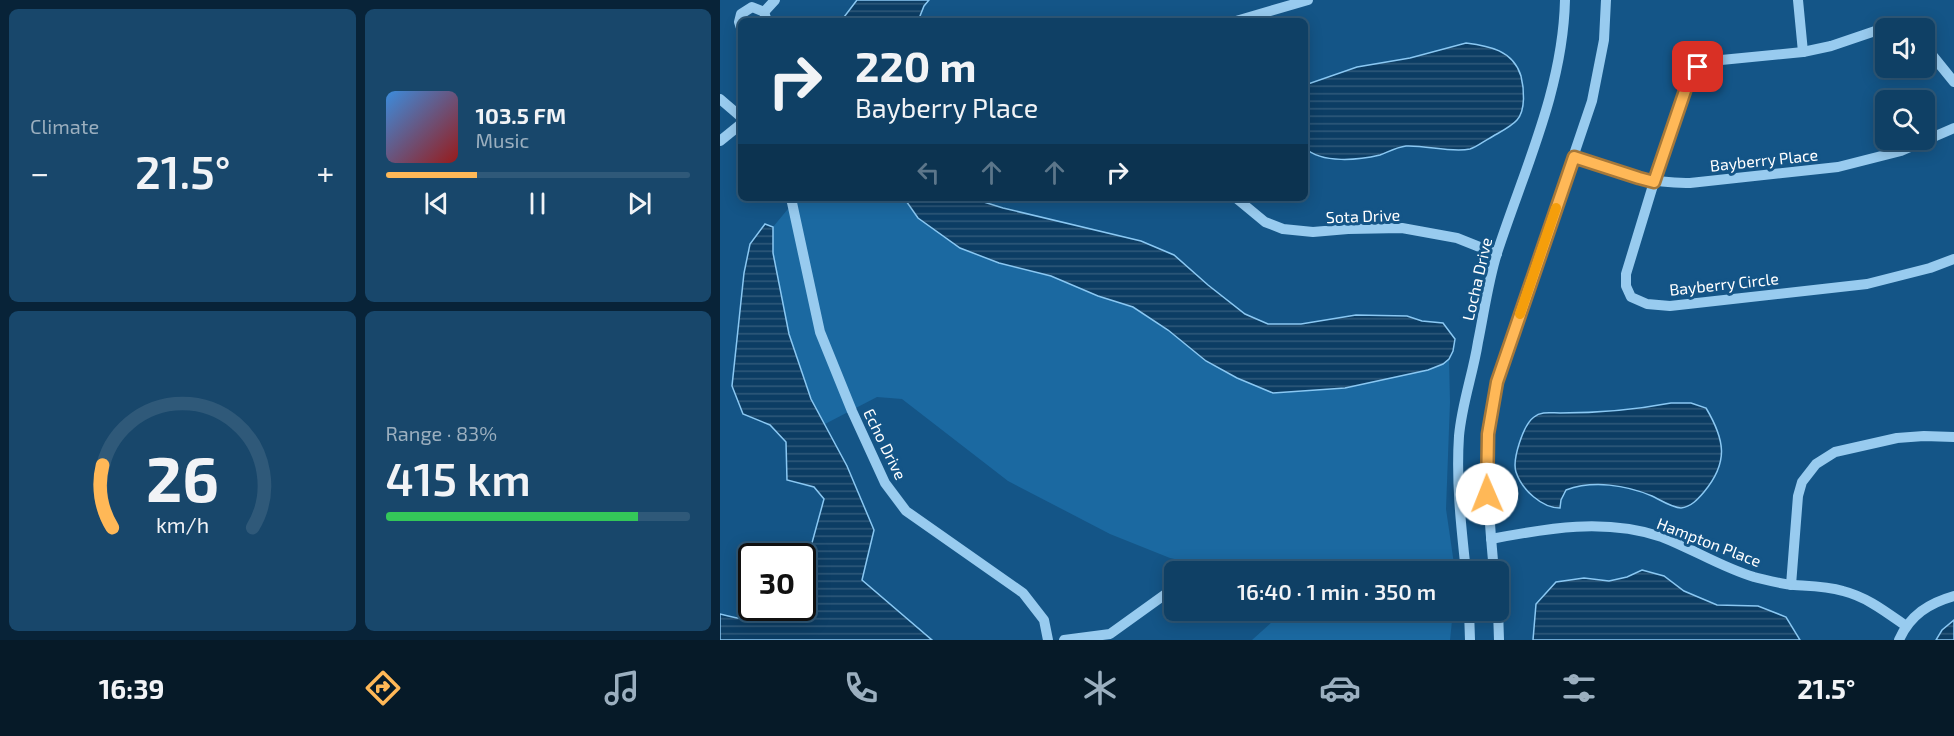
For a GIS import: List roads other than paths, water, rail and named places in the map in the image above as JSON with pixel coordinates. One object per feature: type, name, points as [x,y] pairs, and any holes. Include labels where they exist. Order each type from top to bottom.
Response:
[{"type":"street","points":[[739,18],[744,10],[756,7],[765,16],[775,0]]},
{"type":"street","points":[[1246,18],[1308,0]]},
{"type":"street","name":"Locha Drive","points":[[1465,561],[1458,497],[1459,434],[1464,399],[1478,346],[1491,273],[1551,97],[1561,49],[1565,0]]},
{"type":"street","points":[[1493,561],[1486,464],[1488,434],[1497,382],[1592,100],[1604,40],[1606,0]]},
{"type":"street","points":[[1798,0],[1803,51]]},
{"type":"street","name":"Bayberry Circle","points":[[1875,31],[1831,46],[1711,61],[1698,67],[1689,79],[1654,182],[1626,274],[1626,286],[1631,297],[1647,304],[1670,306],[1867,284],[1930,268],[1954,259]]},
{"type":"street","points":[[1935,59],[1954,82]]},
{"type":"street","points":[[720,99],[738,114]]},
{"type":"street","points":[[720,141],[738,126]]},
{"type":"street","name":"Bayberry Place","points":[[1574,157],[1654,182],[1689,183],[1838,167],[1901,151],[1954,128]]},
{"type":"street","name":"Echo Drive","points":[[792,201],[820,332],[852,411],[885,483],[906,511],[1023,593],[1044,620],[1048,640]]},
{"type":"street","name":"Sota Drive","points":[[1240,201],[1265,222],[1283,229],[1313,232],[1402,228],[1457,238],[1497,254]]},
{"type":"street","points":[[1791,585],[1798,496],[1802,482],[1816,464],[1835,452],[1897,438],[1954,437]]},
{"type":"street","name":"Hampton Place","points":[[1491,539],[1579,525],[1633,530],[1685,546],[1726,567],[1751,576],[1791,585],[1826,587],[1858,596],[1906,626]]},
{"type":"street","points":[[1064,640],[1110,634],[1164,595]]},
{"type":"street","points":[[1899,640],[1906,626],[1917,614],[1930,604],[1954,596]]},
{"type":"street","points":[[1469,621],[1470,640]]},
{"type":"street","points":[[1498,621],[1499,640]]}]
